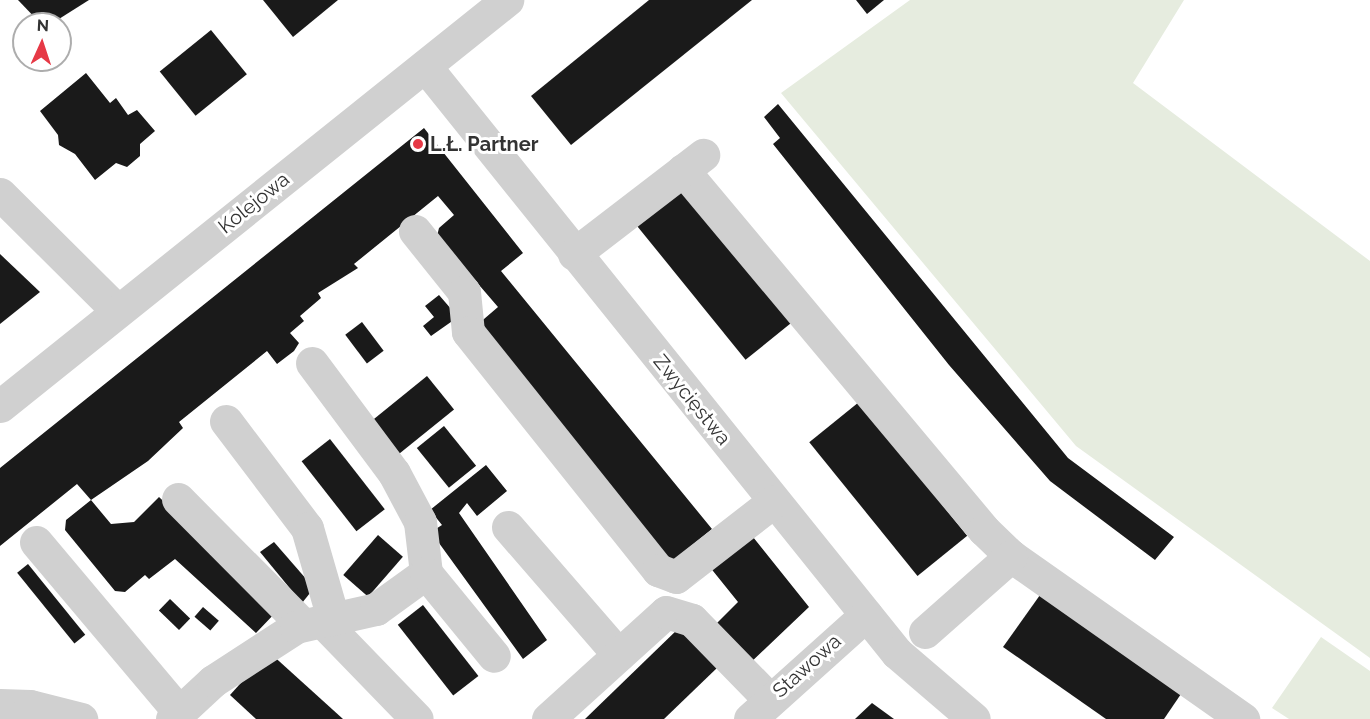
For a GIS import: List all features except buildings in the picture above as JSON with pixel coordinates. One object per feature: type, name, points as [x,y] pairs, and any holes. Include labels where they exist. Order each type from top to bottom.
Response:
[{"type":"street","name":"Kolejowa","points":[[0,406],[507,0]]},
{"type":"street","name":"Zwycięstwa","points":[[425,66],[897,653],[974,719]]},
{"type":"street","points":[[574,254],[693,162],[972,516],[1011,556],[1244,719]]},
{"type":"street","points":[[0,194],[118,312]]},
{"type":"street","points":[[415,231],[464,292],[468,332],[658,570],[676,577],[774,501]]},
{"type":"street","points":[[312,363],[394,473],[420,522],[426,573],[494,656]]},
{"type":"street","points":[[226,421],[307,528],[319,621]]},
{"type":"street","points":[[178,499],[319,621],[417,719]]},
{"type":"street","points":[[508,528],[619,655]]},
{"type":"street","points":[[36,542],[176,716],[213,681],[319,621],[376,609],[426,573]]},
{"type":"street","points":[[925,632],[1011,556]]},
{"type":"street","points":[[548,719],[666,612],[692,620],[760,710]]},
{"type":"street","name":"Stawowa","points":[[760,710],[866,615]]},
{"type":"street","points":[[0,705],[30,706],[81,719]]},
{"type":"shaded area","points":[[910,0],[1184,0],[1133,83],[1370,261],[1370,658],[1076,446],[781,93]]},
{"type":"shaded area","points":[[1321,637],[1370,671],[1370,719],[1289,719],[1272,708]]},
{"type":"place","name":"L.Ł. Partner","points":[[418,144]]}]
